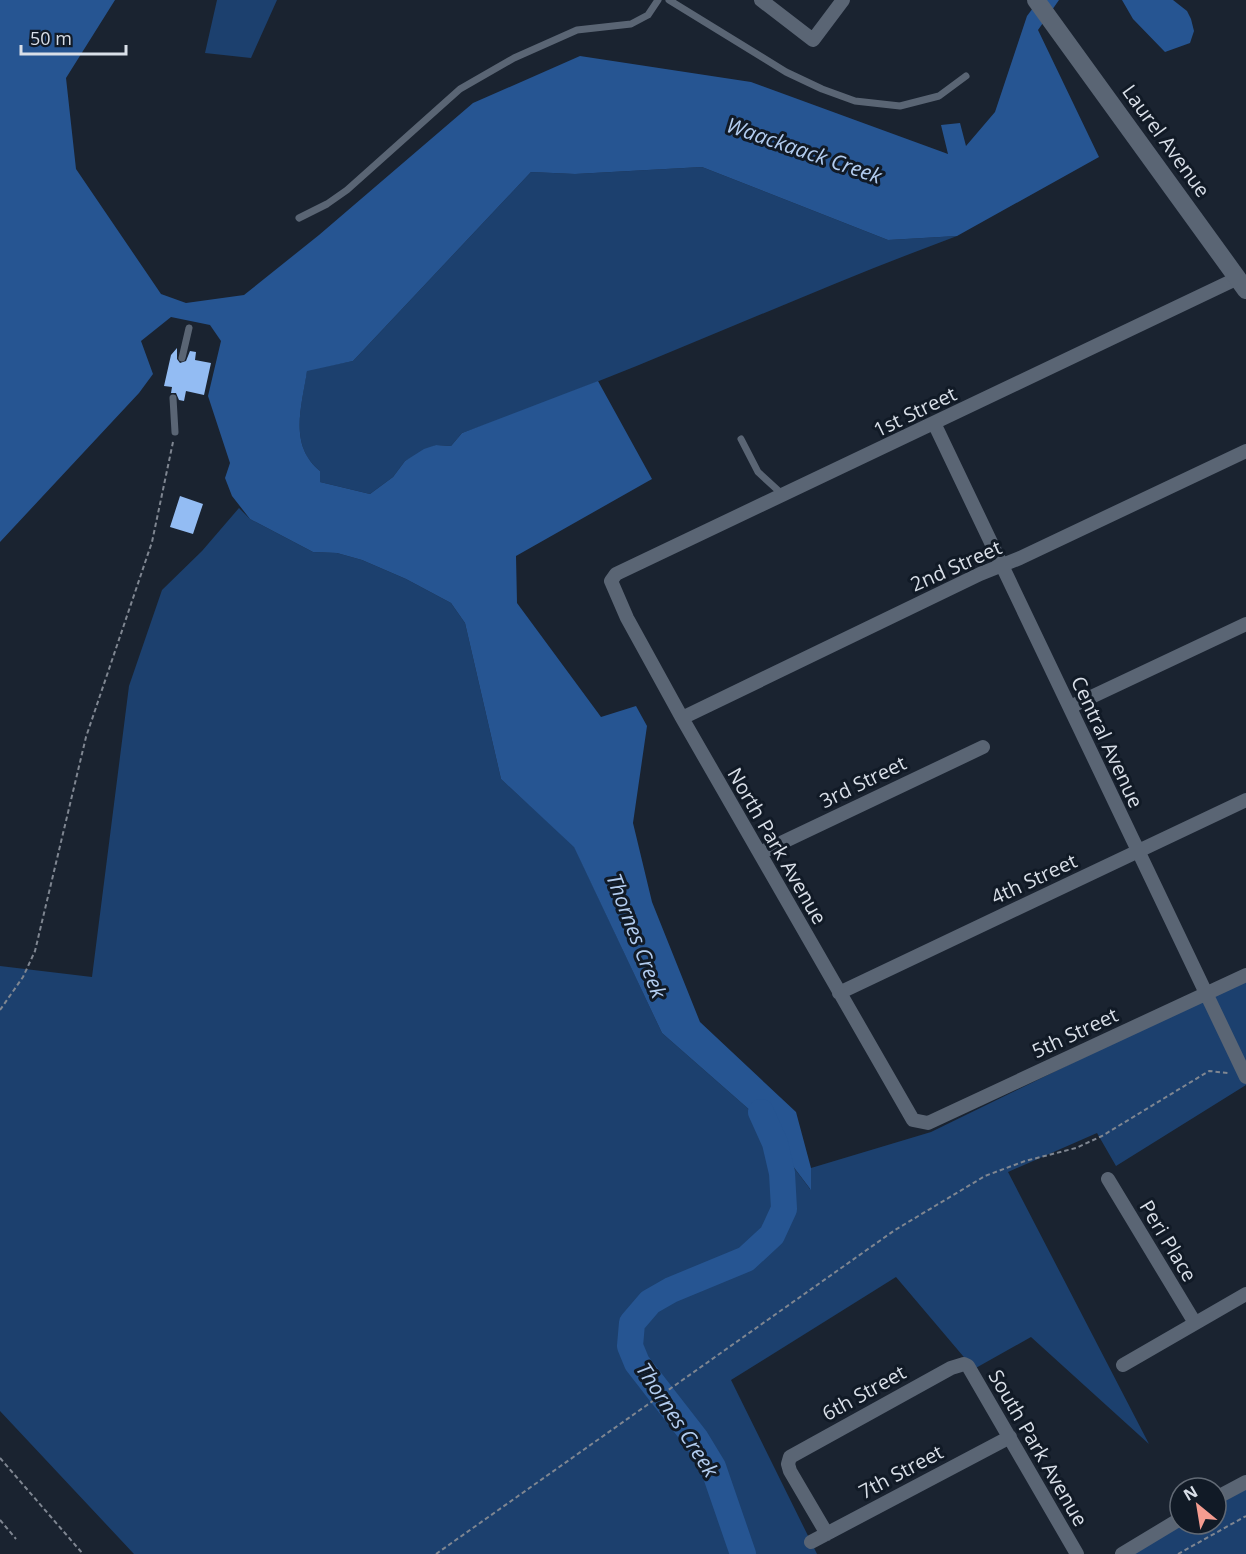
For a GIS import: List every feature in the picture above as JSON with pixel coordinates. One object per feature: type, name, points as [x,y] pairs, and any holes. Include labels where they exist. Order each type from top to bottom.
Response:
[{"type":"street","points":[[761,0],[813,40],[843,0]]},
{"type":"street","name":"Laurel Avenue","points":[[1036,0],[1242,284]]},
{"type":"street","name":"1st Street","points":[[611,581],[616,574],[934,423],[1242,284]]},
{"type":"street","name":"Central Avenue","points":[[934,423],[1205,994],[1239,1075]]},
{"type":"street","name":"2nd Street","points":[[682,718],[1246,451]]},
{"type":"street","name":"North Park Avenue","points":[[611,581],[627,618],[682,718],[838,993],[907,1112],[920,1123]]},
{"type":"street","points":[[1070,707],[1246,624]]},
{"type":"street","name":"3rd Street","points":[[760,854],[983,747]]},
{"type":"street","name":"4th Street","points":[[838,993],[1246,800]]},
{"type":"street","name":"5th Street","points":[[920,1123],[928,1123],[1246,975]]},
{"type":"street","name":"Peri Place","points":[[1108,1179],[1195,1323]]},
{"type":"street","points":[[1123,1365],[1246,1294]]},
{"type":"street","name":"South Park Avenue","points":[[964,1364],[968,1366],[1077,1554]]},
{"type":"street","name":"6th Street","points":[[827,1534],[788,1464],[794,1454],[951,1368],[964,1364]]},
{"type":"street","name":"7th Street","points":[[811,1542],[1010,1437]]},
{"type":"street","points":[[1228,1492],[1246,1482]]},
{"type":"street","points":[[1122,1554],[1168,1527]]},
{"type":"lane","points":[[299,218],[327,204],[347,190],[460,89],[514,58],[577,30],[631,24],[648,15],[658,0]]},
{"type":"lane","points":[[669,0],[786,72],[855,101],[900,106],[939,96],[966,76]]},
{"type":"lane","points":[[182,358],[189,328]]},
{"type":"lane","points":[[174,398],[175,432]]},
{"type":"lane","points":[[741,439],[758,472],[784,496]]},
{"type":"path","points":[[0,1010],[23,977],[35,951],[86,736],[152,542],[175,432]]},
{"type":"path","points":[[436,1554],[877,1242],[962,1189],[1000,1169],[1066,1151],[1094,1140],[1209,1071],[1239,1075]]},
{"type":"path","points":[[0,1458],[83,1554]]},
{"type":"path","points":[[1178,1554],[1246,1516]]},
{"type":"path","points":[[0,1520],[16,1539]]},
{"type":"shaded area","points":[[217,0],[277,0],[251,58],[205,53]]},
{"type":"shaded area","points":[[702,167],[888,240],[957,236],[587,386],[462,433],[451,446],[436,445],[405,461],[393,477],[370,494],[320,482],[320,471],[310,461],[301,437],[300,411],[307,370],[353,361],[531,172],[575,174]]},
{"type":"shaded area","points":[[239,508],[250,519],[313,552],[337,553],[362,560],[406,579],[451,603],[465,623],[501,779],[574,846],[662,1033],[752,1112],[810,1189],[811,1168],[931,1132],[1246,978],[1246,1085],[1116,1166],[1097,1133],[1008,1172],[1149,1444],[1031,1337],[974,1369],[896,1277],[731,1380],[817,1554],[134,1554],[0,1411],[0,966],[92,977],[129,686],[162,590],[202,551]]},
{"type":"shaded area","points":[[1246,1483],[1246,1554],[1132,1554],[1168,1532],[1168,1536],[1228,1536],[1228,1493]]},
{"type":"water","name":"Waackaack Creek","points":[[0,0],[115,0],[66,78],[76,169],[161,294],[186,303],[244,295],[319,235],[473,103],[580,56],[751,82],[948,154],[941,125],[960,123],[966,146],[995,112],[1027,16],[1039,0],[1059,0],[1038,30],[1099,157],[957,236],[888,240],[702,167],[575,174],[531,172],[353,361],[307,371],[300,411],[301,437],[310,461],[320,471],[320,482],[370,494],[393,477],[405,461],[424,449],[436,445],[451,446],[462,433],[598,381],[652,479],[516,556],[517,603],[601,717],[636,706],[647,726],[633,823],[652,902],[700,1022],[796,1112],[811,1168],[811,1190],[752,1112],[662,1033],[574,847],[501,779],[465,623],[451,603],[406,579],[362,560],[337,553],[313,552],[250,519],[232,496],[225,478],[230,463],[208,396],[221,341],[210,325],[171,317],[141,341],[153,374],[139,393],[0,542]]},
{"type":"water","points":[[1122,0],[1173,0],[1187,11],[1191,19],[1194,31],[1190,43],[1165,52],[1133,19]]},
{"type":"building","points":[[177,348],[177,359],[180,363],[186,361],[190,351],[196,352],[195,360],[211,363],[204,395],[186,391],[184,401],[179,400],[176,393],[171,393],[172,387],[164,386],[171,355]]},
{"type":"building","points":[[180,496],[203,504],[193,534],[170,527]]},
{"type":"waterway","name":"Thornes Creek","points":[[743,1554],[713,1467],[696,1439],[637,1363],[630,1346],[632,1323],[650,1302],[671,1290],[746,1259],[772,1235],[784,1209],[782,1173],[775,1143],[761,1112]]}]
